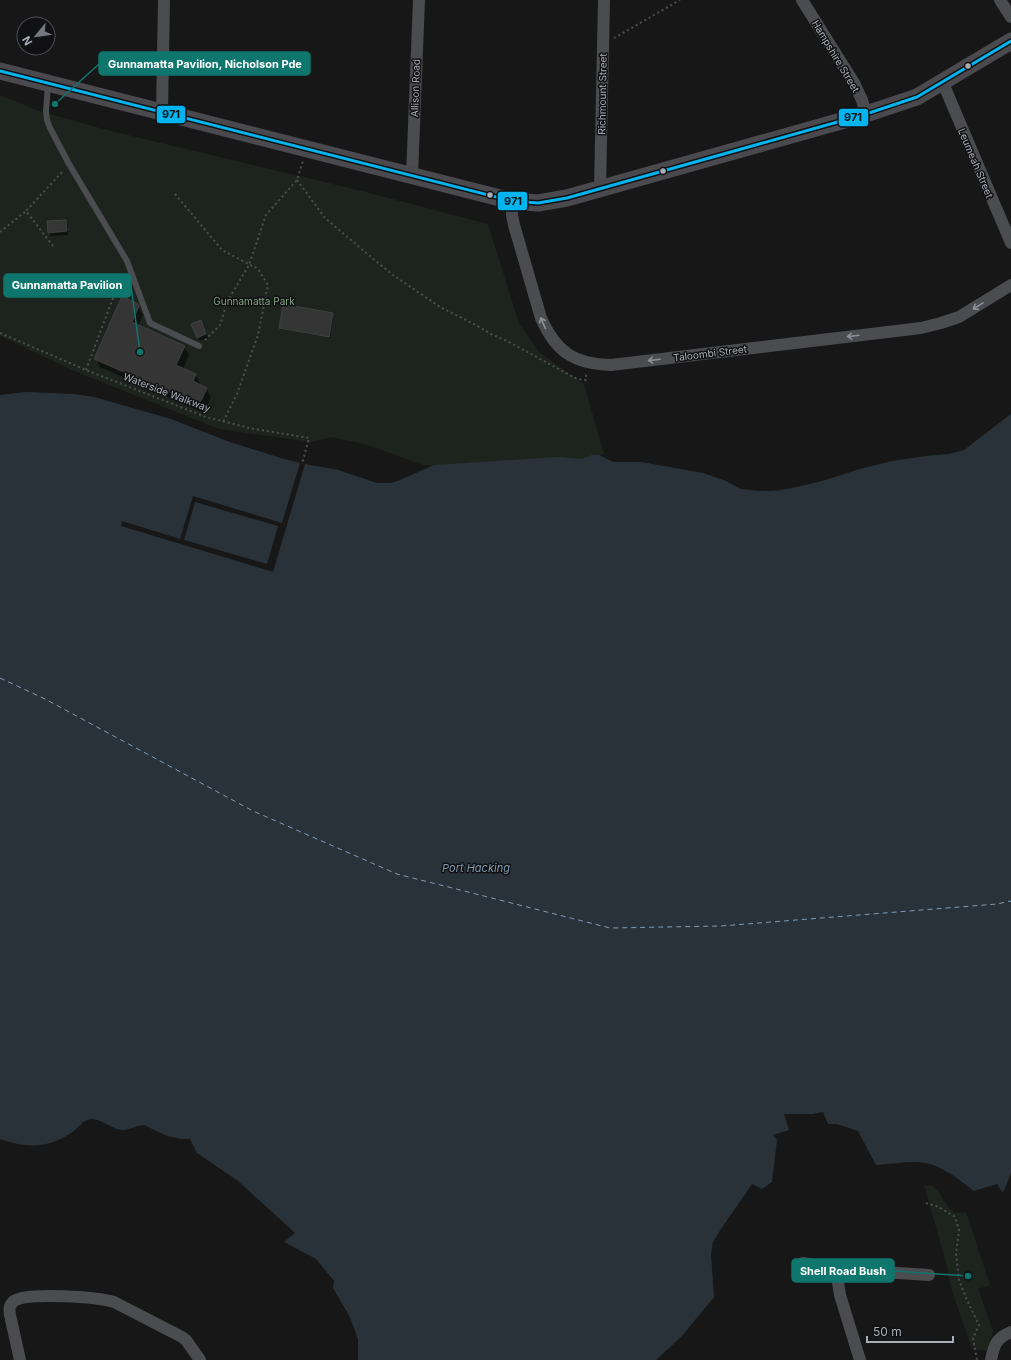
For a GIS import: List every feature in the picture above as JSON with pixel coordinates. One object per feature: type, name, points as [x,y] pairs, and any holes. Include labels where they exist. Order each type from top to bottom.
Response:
[{"type":"street","points":[[162,113],[164,0]]},
{"type":"street","name":"Allison Road","points":[[412,176],[419,0]]},
{"type":"street","name":"Richmount Street","points":[[600,188],[604,0]]},
{"type":"street","name":"Hampshire Street","points":[[802,0],[854,83],[862,100],[866,114]]},
{"type":"street","points":[[1000,0],[1011,17]]},
{"type":"street","points":[[0,72],[512,201],[538,203],[567,198],[866,114],[917,97],[1011,41]]},
{"type":"street","name":"Leumeah Street","points":[[942,83],[1011,244]]},
{"type":"street","name":"Taloombi Street","points":[[512,201],[514,225],[541,318],[546,330],[558,347],[564,352],[585,362],[611,365],[921,328],[959,317],[1011,285]]},
{"type":"street","points":[[803,1263],[836,1269],[929,1275]]},
{"type":"street","points":[[836,1269],[840,1295],[860,1360]]},
{"type":"street","points":[[20,1360],[10,1315],[10,1305],[17,1299],[49,1296],[114,1302],[182,1337],[186,1340],[200,1360]]},
{"type":"street","points":[[991,1360],[995,1346],[1000,1338],[1011,1332]]},
{"type":"lane","points":[[49,84],[46,111],[47,120],[69,164],[127,261],[150,323],[198,346]]},
{"type":"path","points":[[603,39],[612,39],[619,36],[680,0]]},
{"type":"path","points":[[198,346],[220,325],[227,302],[249,265],[266,216],[297,180],[307,149]]},
{"type":"path","points":[[0,232],[26,211],[69,164]]},
{"type":"path","points":[[297,180],[325,218],[336,229],[358,245],[378,264],[440,307],[577,379],[586,380],[585,362]]},
{"type":"path","points":[[175,194],[222,250],[258,269],[268,285],[258,335],[238,394],[223,422]]},
{"type":"path","points":[[26,211],[53,246]]},
{"type":"path","points":[[86,370],[127,261]]},
{"type":"path","name":"Waterside Walkway","points":[[0,333],[86,370],[206,417],[249,428],[309,438],[302,464]]},
{"type":"path","points":[[926,1203],[939,1207],[955,1217],[959,1230],[956,1253],[959,1280],[966,1300],[979,1325],[974,1338],[977,1360]]},
{"type":"green space","name":"Gunnamatta Park","points":[[0,95],[39,111],[107,130],[362,191],[488,224],[519,323],[539,352],[584,384],[604,454],[600,455],[613,462],[641,462],[697,472],[726,481],[741,489],[767,491],[798,487],[886,463],[926,456],[957,453],[964,450],[1011,414],[786,620],[322,467],[338,470],[377,483],[391,483],[409,477],[433,465],[422,465],[368,445],[331,437],[311,442],[219,429],[72,370],[0,336]]},
{"type":"green space","points":[[924,1185],[934,1186],[946,1204],[955,1213],[966,1212],[990,1285],[978,1289],[993,1331],[987,1351],[972,1349],[951,1288],[947,1266]]},
{"type":"water","name":"Port Hacking","points":[[26,392],[74,394],[94,397],[171,419],[230,442],[284,459],[338,470],[377,483],[391,483],[434,465],[558,457],[582,459],[592,455],[599,455],[613,462],[641,462],[703,473],[726,481],[741,489],[778,491],[819,482],[892,461],[949,454],[964,450],[1011,414],[1011,1173],[1003,1193],[997,1184],[974,1191],[940,1168],[924,1163],[911,1162],[876,1165],[858,1131],[837,1124],[828,1124],[823,1112],[812,1114],[784,1114],[789,1130],[773,1135],[777,1140],[772,1182],[762,1189],[752,1184],[713,1242],[711,1254],[714,1297],[682,1336],[656,1360],[358,1360],[358,1339],[350,1317],[333,1288],[334,1281],[316,1259],[284,1242],[295,1233],[238,1181],[197,1153],[190,1139],[167,1136],[144,1125],[126,1130],[119,1130],[95,1119],[91,1119],[85,1121],[74,1131],[62,1138],[45,1144],[19,1144],[0,1139],[0,395]]},
{"type":"pier","points":[[300,463],[305,464],[273,572],[121,526],[122,521],[180,539],[193,496],[282,523]],"holes":[[[195,502],[278,526],[267,564],[184,540]]]},
{"type":"building","points":[[66,220],[67,231],[48,233],[47,221]]},
{"type":"building","points":[[122,296],[138,304],[139,306],[132,322],[185,346],[176,365],[196,374],[193,381],[207,388],[199,405],[94,359]]},
{"type":"building","points":[[283,304],[333,313],[329,337],[279,328]]},
{"type":"building","points":[[201,320],[206,334],[197,338],[191,324]]},
{"type":"ferry route","points":[[0,678],[45,699],[253,811],[397,874],[610,928],[721,926],[997,904],[1011,901]]},
{"type":"transit line","name":"971","points":[[0,71],[512,201],[538,203],[567,198],[866,114],[917,97],[1011,41]]},
{"type":"place","name":"Gunnamatta Pavilion, Nicholson Pde","points":[[55,104]]},
{"type":"place","name":"Gunnamatta Pavilion","points":[[140,352]]},
{"type":"place","name":"Shell Road Bush","points":[[968,1276]]}]
